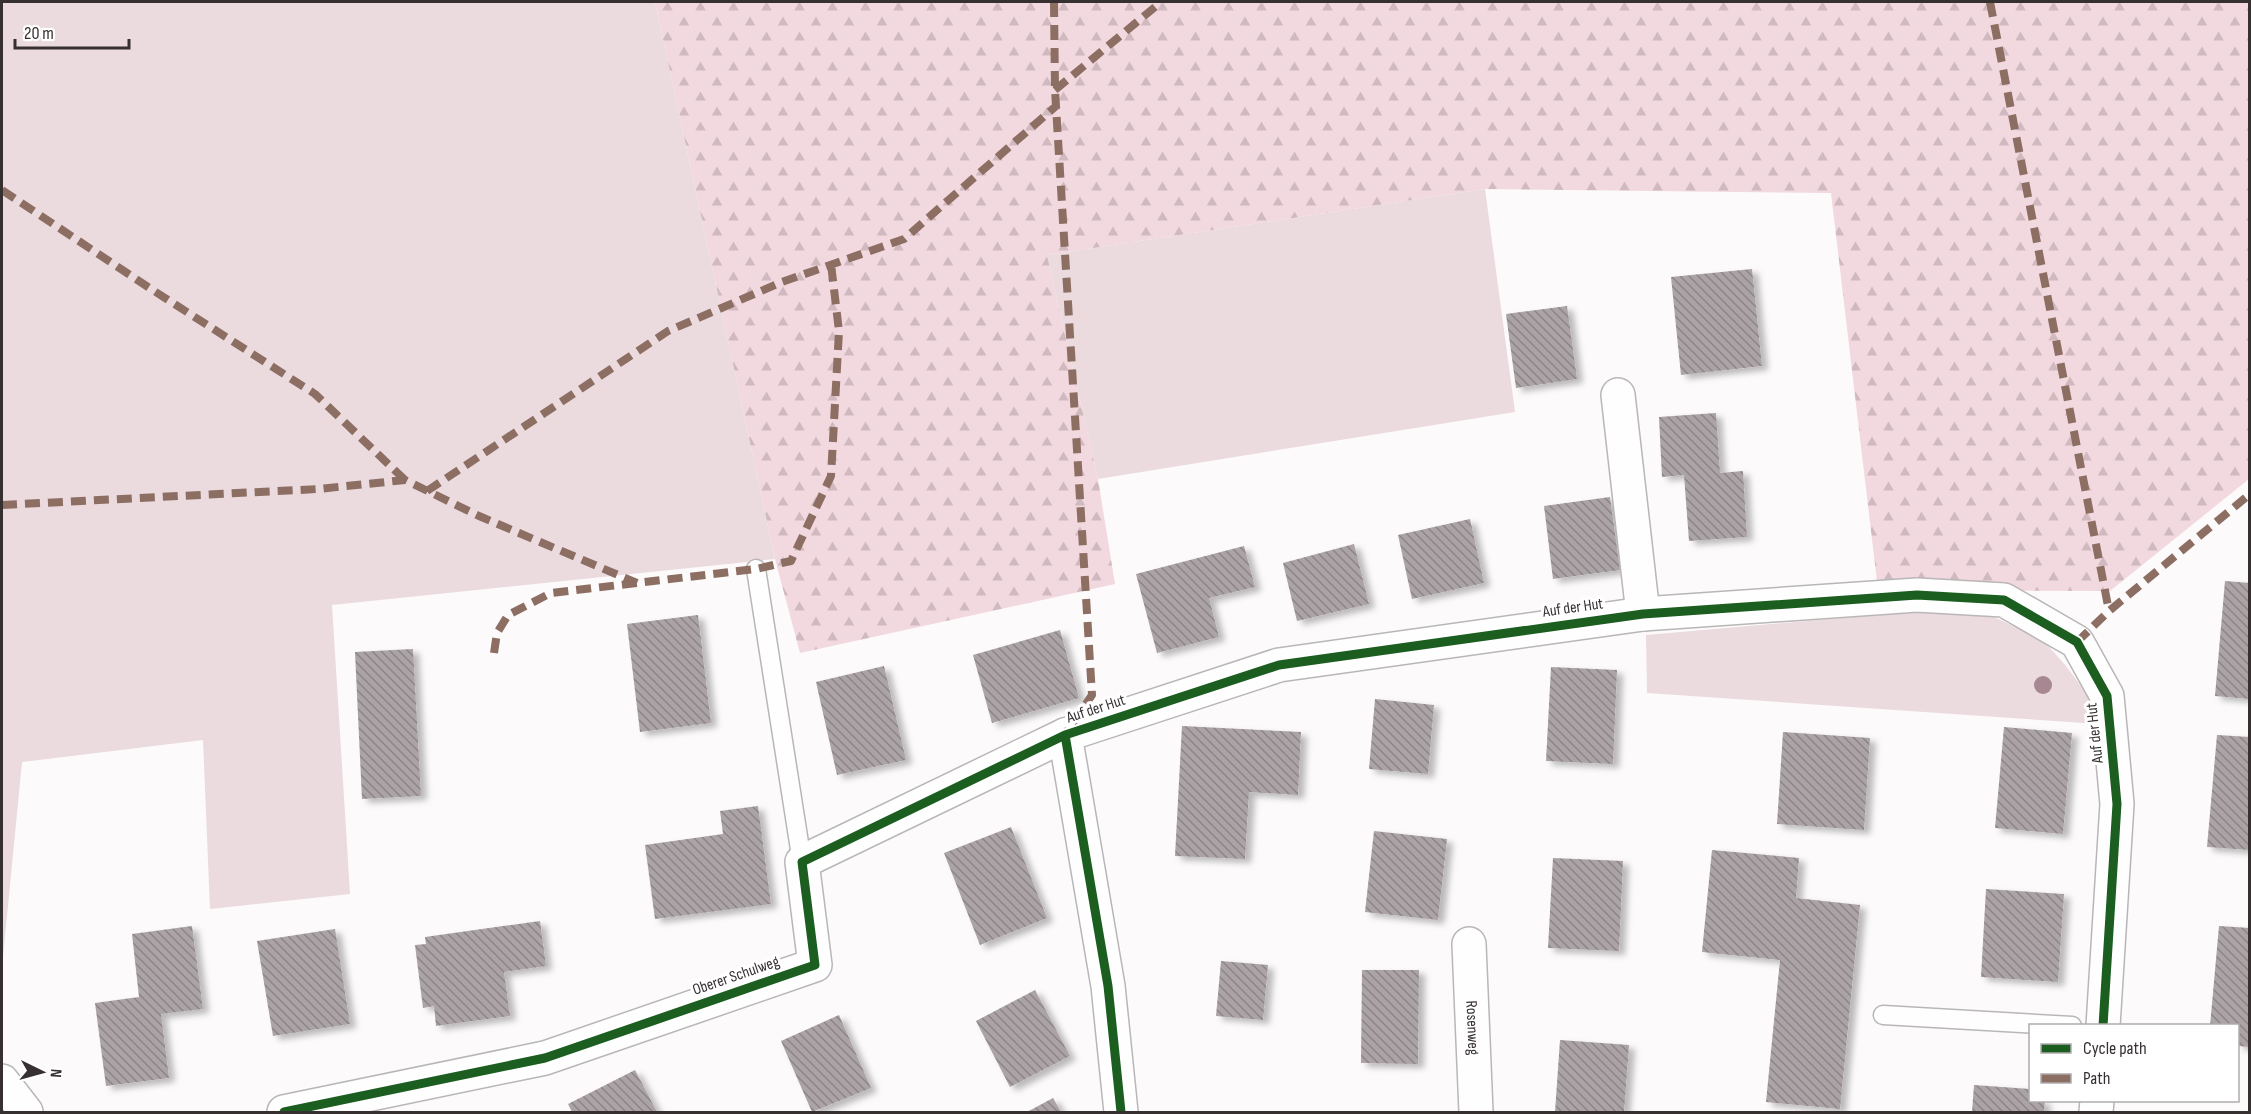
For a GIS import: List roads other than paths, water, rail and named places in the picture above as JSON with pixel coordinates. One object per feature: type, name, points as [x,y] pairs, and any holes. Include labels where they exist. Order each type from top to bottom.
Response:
[{"type":"street","points":[[1618,395],[1643,614]]},
{"type":"street","name":"Auf der Hut","points":[[1121,1113],[1108,986],[1065,735],[1280,664],[1643,614],[1917,595],[2004,600],[2077,642],[2107,696],[2117,804],[2103,1024]]},
{"type":"street","points":[[802,862],[1065,735]]},
{"type":"street","name":"Oberer Schulweg","points":[[284,1113],[545,1058],[815,964],[802,862]]},
{"type":"street","name":"Rosenweg","points":[[1469,944],[1476,1113]]},
{"type":"street","points":[[2,1081],[26,1113]]},
{"type":"lane","points":[[756,569],[802,862]]},
{"type":"lane","points":[[1883,1015],[2038,1024]]}]
